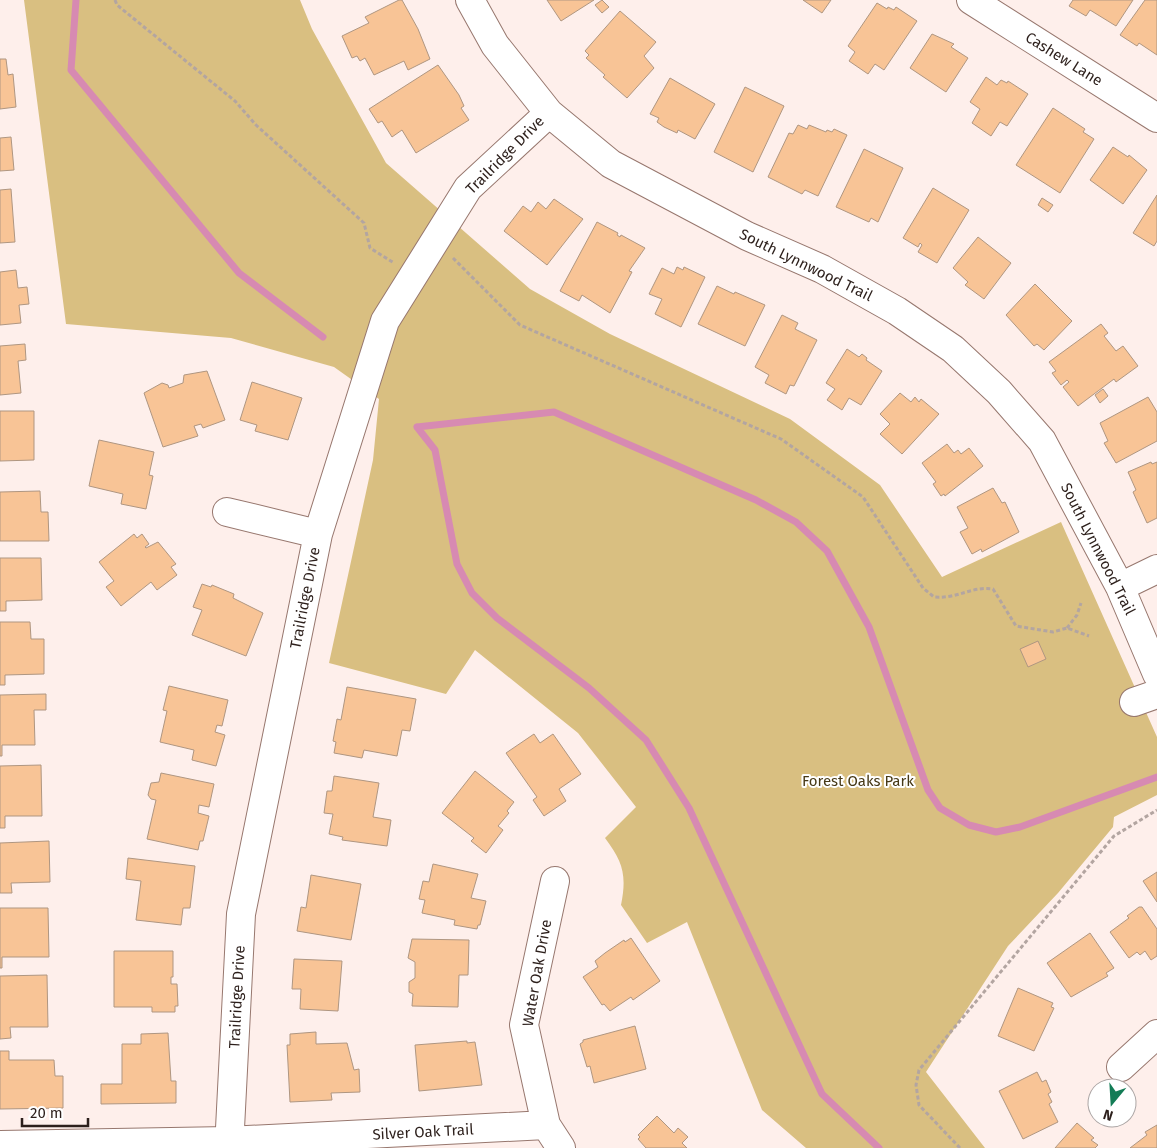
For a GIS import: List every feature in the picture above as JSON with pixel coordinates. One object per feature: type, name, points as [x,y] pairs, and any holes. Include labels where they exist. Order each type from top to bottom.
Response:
[{"type":"street","name":"South Lynnwood Trail","points":[[470,0],[495,45],[549,112],[612,164],[738,232],[822,269],[897,311],[953,349],[999,392],[1042,440],[1120,587],[1157,674]]},
{"type":"street","name":"Cashew Lane","points":[[971,0],[1157,118]]},
{"type":"street","name":"Trailridge Drive","points":[[228,1145],[242,914],[318,534],[385,321],[468,188],[549,112]]},
{"type":"street","points":[[227,512],[318,534]]},
{"type":"street","points":[[1120,587],[1157,569]]},
{"type":"street","name":"Water Oak Drive","points":[[555,881],[524,1025],[546,1126],[561,1148]]},
{"type":"street","points":[[1121,1067],[1157,1034]]},
{"type":"street","name":"Silver Oak Trail","points":[[0,1145],[228,1145],[546,1126]]},
{"type":"path","points":[[115,0],[117,5],[236,102],[256,125],[364,223],[370,248],[414,276]]},
{"type":"path","points":[[434,244],[454,259],[520,325],[781,438],[863,497],[923,588],[934,597],[955,597],[981,587],[994,588],[1016,626],[1053,632],[1067,628],[1089,636]]},
{"type":"path","points":[[1067,628],[1077,615],[1082,603]]},
{"type":"path","points":[[960,1148],[919,1105],[916,1086],[919,1070],[1114,836],[1157,810]]},
{"type":"green space","name":"Forest Oaks Park","points":[[24,0],[300,0],[312,29],[386,163],[530,289],[610,334],[790,419],[880,485],[942,577],[1061,522],[1157,737],[1157,795],[1114,817],[1113,827],[1058,893],[1008,946],[926,1072],[985,1148],[806,1148],[762,1110],[687,922],[647,943],[621,905],[624,885],[622,869],[616,854],[605,838],[636,807],[578,733],[475,650],[446,694],[329,663],[373,460],[379,399],[334,367],[231,338],[66,324]]},
{"type":"building","points":[[402,0],[418,29],[430,59],[408,70],[404,61],[374,75],[365,58],[360,61],[357,56],[352,58],[342,36],[369,23],[365,17]]},
{"type":"building","points":[[547,0],[594,0],[561,21]]},
{"type":"building","points":[[602,0],[609,7],[602,13],[595,5]]},
{"type":"building","points":[[803,0],[831,0],[822,13]]},
{"type":"building","points":[[1073,0],[1133,0],[1116,26],[1090,10],[1086,16],[1069,6]]},
{"type":"building","points":[[1145,0],[1157,0],[1157,55],[1139,43],[1137,46],[1120,35]]},
{"type":"building","points":[[877,3],[887,9],[888,7],[894,10],[896,7],[917,21],[884,70],[875,64],[868,74],[849,61],[855,52],[848,46]]},
{"type":"building","points":[[620,11],[656,42],[644,56],[654,68],[627,98],[603,77],[605,75],[586,58],[589,55],[585,51]]},
{"type":"building","points":[[932,34],[954,44],[951,47],[968,58],[946,92],[910,68]]},
{"type":"building","points":[[0,59],[6,59],[8,75],[13,74],[16,107],[0,109]]},
{"type":"building","points":[[438,65],[459,95],[464,106],[461,108],[469,120],[416,153],[402,130],[392,137],[382,121],[378,123],[369,109]]},
{"type":"building","points":[[986,77],[997,85],[1001,80],[1007,83],[1008,81],[1028,94],[1007,126],[1000,122],[991,136],[972,123],[980,109],[970,102]]},
{"type":"building","points":[[670,78],[715,104],[695,139],[678,130],[677,133],[664,127],[657,122],[659,118],[650,114]]},
{"type":"building","points":[[745,87],[784,106],[753,172],[714,152]]},
{"type":"building","points":[[1053,108],[1085,129],[1083,132],[1094,139],[1060,193],[1016,165]]},
{"type":"building","points":[[798,125],[807,129],[809,125],[826,132],[827,130],[832,132],[834,129],[847,135],[818,196],[805,190],[802,194],[768,177],[789,133],[793,134]]},
{"type":"building","points":[[11,137],[14,170],[0,171],[0,138]]},
{"type":"building","points":[[1113,147],[1128,157],[1129,155],[1147,170],[1123,204],[1090,180]]},
{"type":"building","points":[[864,149],[903,168],[878,222],[871,218],[869,222],[836,207]]},
{"type":"building","points":[[933,188],[969,210],[937,263],[918,252],[922,245],[920,243],[918,247],[903,238]]},
{"type":"building","points":[[11,189],[15,242],[0,243],[0,190]]},
{"type":"building","points":[[1157,195],[1157,241],[1154,246],[1133,233]]},
{"type":"building","points":[[1042,198],[1053,205],[1048,212],[1038,205]]},
{"type":"building","points":[[554,199],[583,219],[547,265],[504,231],[523,206],[531,212],[538,202],[546,209]]},
{"type":"building","points":[[597,222],[618,233],[617,235],[620,237],[621,235],[645,248],[629,271],[632,272],[610,313],[582,295],[579,301],[560,291]]},
{"type":"building","points":[[978,237],[1011,263],[984,299],[965,285],[968,282],[953,268]]},
{"type":"building","points":[[677,267],[683,270],[684,267],[705,277],[681,327],[655,314],[662,299],[649,294],[662,268],[674,274]]},
{"type":"building","points":[[16,270],[18,288],[27,287],[29,304],[19,305],[21,323],[0,325],[0,272]]},
{"type":"building","points":[[1035,284],[1072,321],[1044,350],[1037,344],[1034,346],[1006,315]]},
{"type":"building","points":[[717,286],[765,305],[745,346],[698,324]]},
{"type":"building","points":[[782,315],[798,323],[795,329],[817,340],[794,386],[790,385],[786,394],[765,383],[769,375],[755,367]]},
{"type":"building","points":[[1101,324],[1108,333],[1104,336],[1116,351],[1123,346],[1138,366],[1116,382],[1114,379],[1078,406],[1063,387],[1069,382],[1067,380],[1061,385],[1052,373],[1056,371],[1049,362]]},
{"type":"building","points":[[25,344],[26,360],[18,361],[21,393],[0,395],[0,346]]},
{"type":"building","points":[[847,349],[859,357],[862,354],[867,358],[866,360],[882,371],[861,405],[849,398],[842,410],[827,400],[835,389],[826,383]]},
{"type":"building","points":[[207,371],[225,420],[203,428],[201,424],[194,426],[198,436],[163,447],[144,393],[162,383],[168,385],[169,388],[183,383],[184,375]]},
{"type":"building","points":[[252,382],[302,398],[288,440],[255,431],[257,425],[240,420]]},
{"type":"building","points":[[1103,389],[1108,396],[1100,403],[1095,395]]},
{"type":"building","points":[[900,393],[911,402],[915,397],[919,402],[921,399],[939,414],[902,454],[880,434],[890,424],[880,414]]},
{"type":"building","points":[[1148,397],[1157,412],[1157,441],[1116,463],[1104,443],[1108,441],[1100,423]]},
{"type":"building","points":[[0,411],[34,411],[34,460],[0,461]]},
{"type":"building","points":[[99,440],[154,452],[149,475],[153,476],[146,509],[121,504],[123,494],[89,486]]},
{"type":"building","points":[[947,444],[954,453],[958,450],[961,454],[969,448],[983,466],[945,496],[944,494],[941,496],[933,484],[936,482],[922,463]]},
{"type":"building","points":[[1151,462],[1152,464],[1157,462],[1157,518],[1147,523],[1133,492],[1136,490],[1128,472]]},
{"type":"building","points":[[993,488],[1002,503],[1005,502],[1019,532],[982,552],[981,549],[972,554],[960,532],[968,528],[957,507]]},
{"type":"building","points":[[40,491],[41,512],[48,512],[49,541],[0,541],[0,492]]},
{"type":"building","points":[[134,534],[137,538],[142,534],[149,544],[146,548],[158,542],[176,564],[171,567],[177,575],[157,590],[151,582],[121,606],[106,587],[114,581],[99,562]]},
{"type":"building","points":[[0,558],[41,558],[42,600],[6,601],[6,611],[0,611]]},
{"type":"building","points":[[202,584],[211,587],[212,585],[234,594],[233,598],[263,613],[246,656],[192,635],[202,610],[193,607]]},
{"type":"building","points":[[0,622],[30,622],[31,639],[44,639],[44,674],[5,675],[5,685],[0,685]]},
{"type":"building","points":[[1038,641],[1046,659],[1028,667],[1020,649]]},
{"type":"building","points":[[169,686],[228,700],[222,726],[217,725],[215,732],[225,735],[216,766],[192,760],[194,750],[160,742],[167,711],[163,710]]},
{"type":"building","points":[[347,687],[416,699],[410,731],[402,730],[397,756],[364,750],[362,758],[334,753],[336,742],[333,741],[337,719],[341,720]]},
{"type":"building","points":[[46,694],[46,710],[34,710],[35,745],[2,745],[2,756],[0,756],[0,695]]},
{"type":"building","points":[[534,734],[540,743],[553,734],[581,774],[559,789],[566,801],[544,816],[533,800],[537,797],[506,753]]},
{"type":"building","points":[[41,765],[42,816],[5,816],[5,828],[0,828],[0,766]]},
{"type":"building","points":[[475,771],[514,802],[507,811],[509,813],[498,826],[503,830],[486,853],[471,841],[474,838],[442,813]]},
{"type":"building","points":[[161,773],[214,784],[209,807],[199,805],[198,813],[209,816],[203,841],[200,841],[198,850],[147,839],[156,800],[151,799],[148,795],[151,783],[159,782]]},
{"type":"building","points":[[334,776],[379,783],[373,817],[391,820],[387,846],[342,840],[343,837],[329,834],[333,814],[324,813],[327,791],[332,791]]},
{"type":"building","points":[[49,841],[50,882],[11,883],[12,893],[0,893],[0,843]]},
{"type":"building","points":[[128,858],[195,866],[190,908],[183,908],[181,925],[136,920],[141,881],[126,879]]},
{"type":"building","points":[[433,864],[478,874],[471,898],[486,901],[480,925],[478,925],[477,929],[454,925],[455,920],[422,913],[425,900],[419,899],[423,881],[429,882]]},
{"type":"building","points":[[1157,872],[1157,902],[1143,881]]},
{"type":"building","points":[[311,875],[361,884],[351,940],[297,931],[301,907],[306,908]]},
{"type":"building","points":[[1139,907],[1142,907],[1157,929],[1157,956],[1151,960],[1145,951],[1140,955],[1137,952],[1129,958],[1110,932],[1129,918],[1127,916]]},
{"type":"building","points":[[0,908],[48,908],[49,957],[2,957],[2,968],[0,968]]},
{"type":"building","points":[[1090,933],[1114,968],[1106,973],[1108,976],[1071,997],[1047,963]]},
{"type":"building","points":[[631,938],[660,981],[633,1000],[631,997],[610,1011],[604,1004],[602,1005],[583,977],[598,967],[595,961],[624,940],[625,942]]},
{"type":"building","points":[[412,939],[469,940],[468,975],[459,975],[458,1007],[412,1006],[413,994],[409,992],[409,982],[415,978],[415,962],[408,958]]},
{"type":"building","points":[[114,951],[173,951],[173,977],[171,977],[171,984],[177,984],[178,1006],[175,1006],[175,1012],[152,1012],[152,1007],[114,1007]]},
{"type":"building","points":[[294,959],[342,961],[338,1011],[300,1009],[301,989],[292,989]]},
{"type":"building","points":[[47,975],[48,1027],[10,1027],[11,1038],[0,1039],[0,976]]},
{"type":"building","points":[[1018,988],[1053,1003],[1051,1007],[1054,1008],[1034,1051],[998,1036]]},
{"type":"building","points":[[635,1026],[646,1069],[594,1083],[590,1066],[587,1067],[580,1044],[583,1040]]},
{"type":"building","points":[[316,1032],[316,1044],[347,1043],[354,1070],[359,1069],[360,1092],[331,1093],[332,1100],[290,1102],[287,1045],[290,1045],[290,1034]]},
{"type":"building","points":[[168,1033],[171,1081],[176,1081],[176,1103],[101,1104],[101,1084],[122,1084],[122,1044],[141,1044],[141,1034]]},
{"type":"building","points":[[467,1041],[467,1043],[475,1042],[482,1085],[419,1091],[415,1045]]},
{"type":"building","points":[[0,1051],[9,1051],[9,1060],[54,1060],[55,1076],[63,1076],[63,1108],[0,1109]]},
{"type":"building","points":[[1037,1072],[1042,1082],[1046,1080],[1051,1092],[1048,1094],[1052,1102],[1049,1104],[1058,1122],[1023,1139],[999,1091]]},
{"type":"building","points":[[657,1116],[674,1133],[678,1128],[688,1137],[682,1143],[687,1148],[646,1148],[638,1139],[640,1137],[638,1135]]},
{"type":"building","points":[[1077,1123],[1094,1138],[1091,1140],[1098,1145],[1095,1148],[1055,1148]]},
{"type":"building","points":[[1157,1125],[1157,1148],[1130,1148],[1147,1135],[1145,1132]]},
{"type":"waterway","points":[[76,0],[71,70],[239,273],[323,337]]},
{"type":"waterway","points":[[417,427],[554,412],[756,500],[796,522],[827,551],[869,627],[928,790],[940,808],[969,825],[996,832],[1020,827],[1157,777]]},
{"type":"waterway","points":[[417,427],[435,450],[457,564],[472,593],[497,618],[589,688],[646,740],[689,808],[822,1094],[879,1148]]}]
